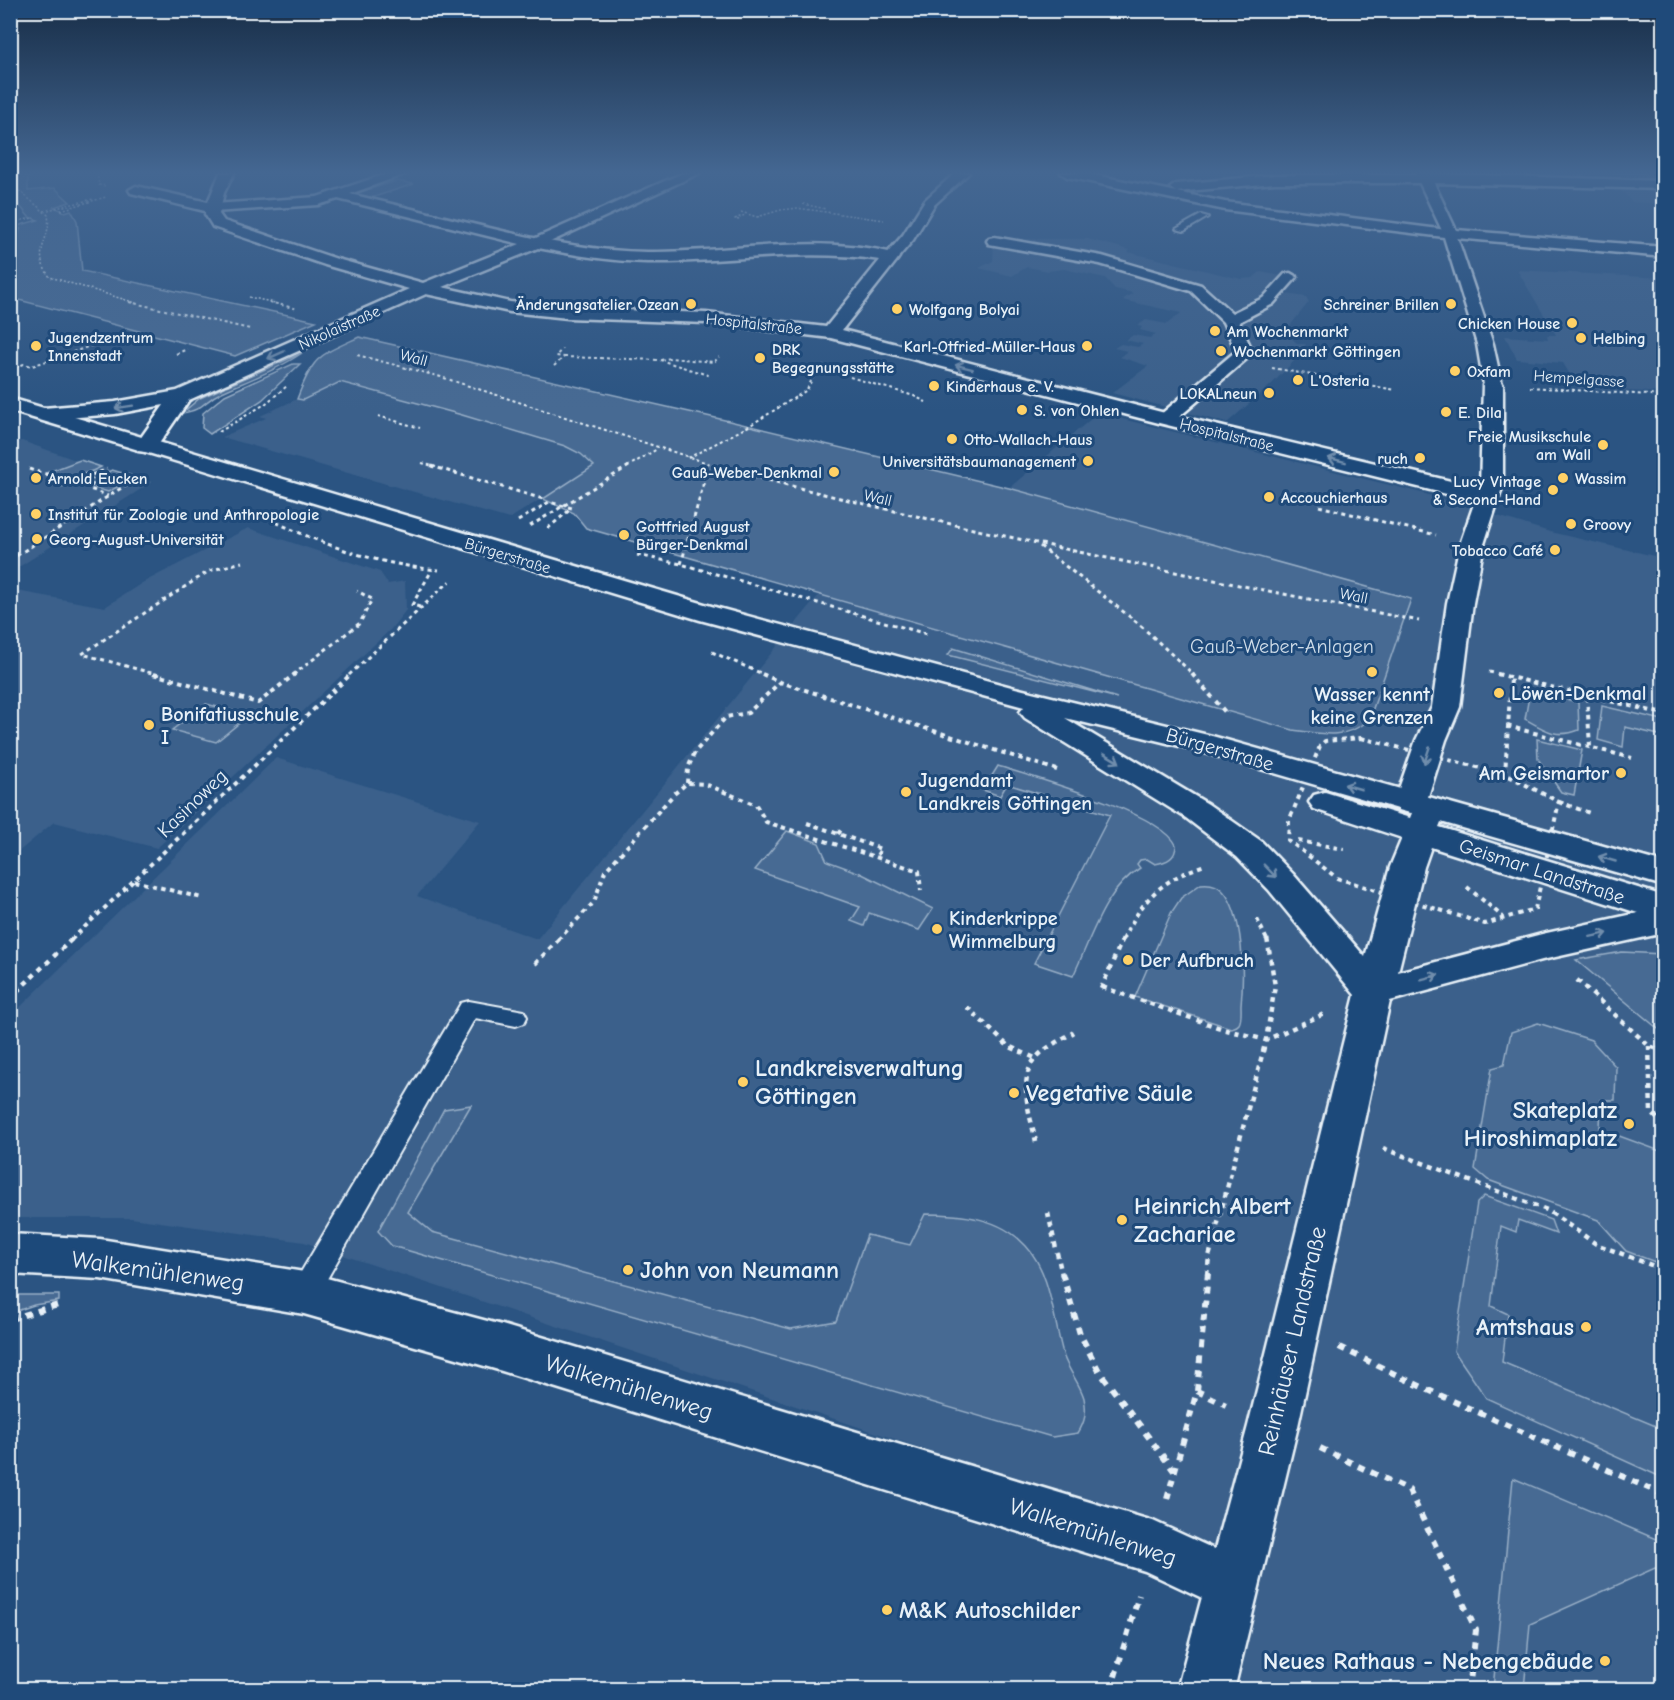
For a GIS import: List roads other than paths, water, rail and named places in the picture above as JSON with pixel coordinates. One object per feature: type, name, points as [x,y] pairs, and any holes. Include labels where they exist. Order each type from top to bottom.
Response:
[{"type":"street","name":"Hospitalstraße","points":[[307,252],[426,289],[528,309],[568,313],[706,318],[831,333],[1166,419],[1487,497]]},
{"type":"street","name":"Nikolaistraße","points":[[44,414],[115,408],[182,396],[315,344],[426,289],[514,252]]},
{"type":"street","points":[[588,252],[679,257],[748,252]]},
{"type":"street","points":[[859,252],[891,257]]},
{"type":"street","points":[[831,333],[895,252]]},
{"type":"street","points":[[1058,252],[1102,260],[1196,288],[1230,320],[1245,352],[1166,419]]},
{"type":"street","points":[[1456,252],[1485,344],[1493,385]]},
{"type":"street","points":[[1230,320],[1290,277]]},
{"type":"street","name":"Reinhäuser Landstraße","points":[[1205,1689],[1274,1426],[1340,1132],[1404,877],[1415,817],[1449,759],[1453,742],[1446,707],[1472,544],[1492,485],[1493,385]]},
{"type":"street","name":"Nikolaistraße","points":[[146,446],[182,396]]},
{"type":"street","name":"Bürgerstraße","points":[[10,404],[687,608],[1008,695],[1415,817]]},
{"type":"street","points":[[1008,695],[1197,811],[1249,849],[1310,916],[1374,992],[1542,947],[1664,920]]},
{"type":"street","name":"Geismar Landstraße","points":[[1415,817],[1664,875]]},
{"type":"street","name":"Geismar Landstraße","points":[[1415,817],[1664,909]]},
{"type":"street","name":"Walkemühlenweg","points":[[10,1254],[100,1259],[304,1293],[502,1348],[1153,1547],[1232,1585]]},
{"type":"lane","points":[[304,1293],[470,1009],[516,1017]]},
{"type":"place","name":"Änderungsatelier Ozean","points":[[691,304]]},
{"type":"place","name":"Schreiner Brillen","points":[[1451,304]]},
{"type":"place","name":"Wolfgang Bolyai","points":[[897,309]]},
{"type":"place","name":"Chicken House","points":[[1572,323]]},
{"type":"place","name":"Am Wochenmarkt","points":[[1215,331]]},
{"type":"place","name":"Helbing","points":[[1581,338]]},
{"type":"place","name":"Jugendzentrum Innenstadt","points":[[36,346]]},
{"type":"place","name":"Karl-Otfried-Müller-Haus","points":[[1087,346]]},
{"type":"place","name":"Wochenmarkt Göttingen","points":[[1221,351]]},
{"type":"place","name":"DRK Begegnungsstätte","points":[[760,358]]},
{"type":"place","name":"Oxfam","points":[[1455,371]]},
{"type":"place","name":"L'Osteria","points":[[1298,380]]},
{"type":"place","name":"Kinderhaus e. V.","points":[[934,386]]},
{"type":"place","name":"LOKALneun","points":[[1269,393]]},
{"type":"place","name":"S. von Ohlen","points":[[1022,410]]},
{"type":"place","name":"E. Dila","points":[[1446,412]]},
{"type":"place","name":"Otto-Wallach-Haus","points":[[952,439]]},
{"type":"place","name":"Freie Musikschule am Wall","points":[[1603,445]]},
{"type":"place","name":"ruch","points":[[1420,458]]},
{"type":"place","name":"Universitätsbaumanagement","points":[[1088,461]]},
{"type":"place","name":"Gauß-Weber-Denkmal","points":[[834,472]]},
{"type":"place","name":"Arnold Eucken","points":[[36,478]]},
{"type":"place","name":"Wassim","points":[[1563,478]]},
{"type":"place","name":"Lucy Vintage & Second-Hand","points":[[1553,490]]},
{"type":"place","name":"Accouchierhaus","points":[[1269,497]]},
{"type":"place","name":"Institut für Zoologie und Anthropologie","points":[[36,514]]},
{"type":"place","name":"Groovy","points":[[1571,524]]},
{"type":"place","name":"Gottfried August Bürger-Denkmal","points":[[624,535]]},
{"type":"place","name":"Georg-August-Universität","points":[[37,539]]},
{"type":"place","name":"Tobacco Café","points":[[1555,550]]},
{"type":"place","name":"Wasser kennt keine Grenzen","points":[[1372,672]]},
{"type":"place","name":"Löwen-Denkmal","points":[[1499,693]]},
{"type":"place","name":"Bonifatiusschule I","points":[[149,725]]},
{"type":"place","name":"Am Geismartor","points":[[1621,773]]},
{"type":"place","name":"Jugendamt Landkreis Göttingen","points":[[906,792]]},
{"type":"place","name":"Kinderkrippe Wimmelburg","points":[[937,929]]},
{"type":"place","name":"Der Aufbruch","points":[[1128,960]]},
{"type":"place","name":"Landkreisverwaltung Göttingen","points":[[743,1082]]},
{"type":"place","name":"Vegetative Säule","points":[[1014,1093]]},
{"type":"place","name":"Skateplatz Hiroshimaplatz","points":[[1629,1124]]},
{"type":"place","name":"Heinrich Albert Zachariae","points":[[1122,1220]]},
{"type":"place","name":"John von Neumann","points":[[628,1270]]},
{"type":"place","name":"Amtshaus","points":[[1586,1327]]},
{"type":"place","name":"M&K Autoschilder","points":[[887,1610]]},
{"type":"place","name":"Neues Rathaus - Nebengebäude","points":[[1605,1661]]},
{"type":"park label","name":"Gauß-Weber-Anlagen","points":[[1282,646]]}]
